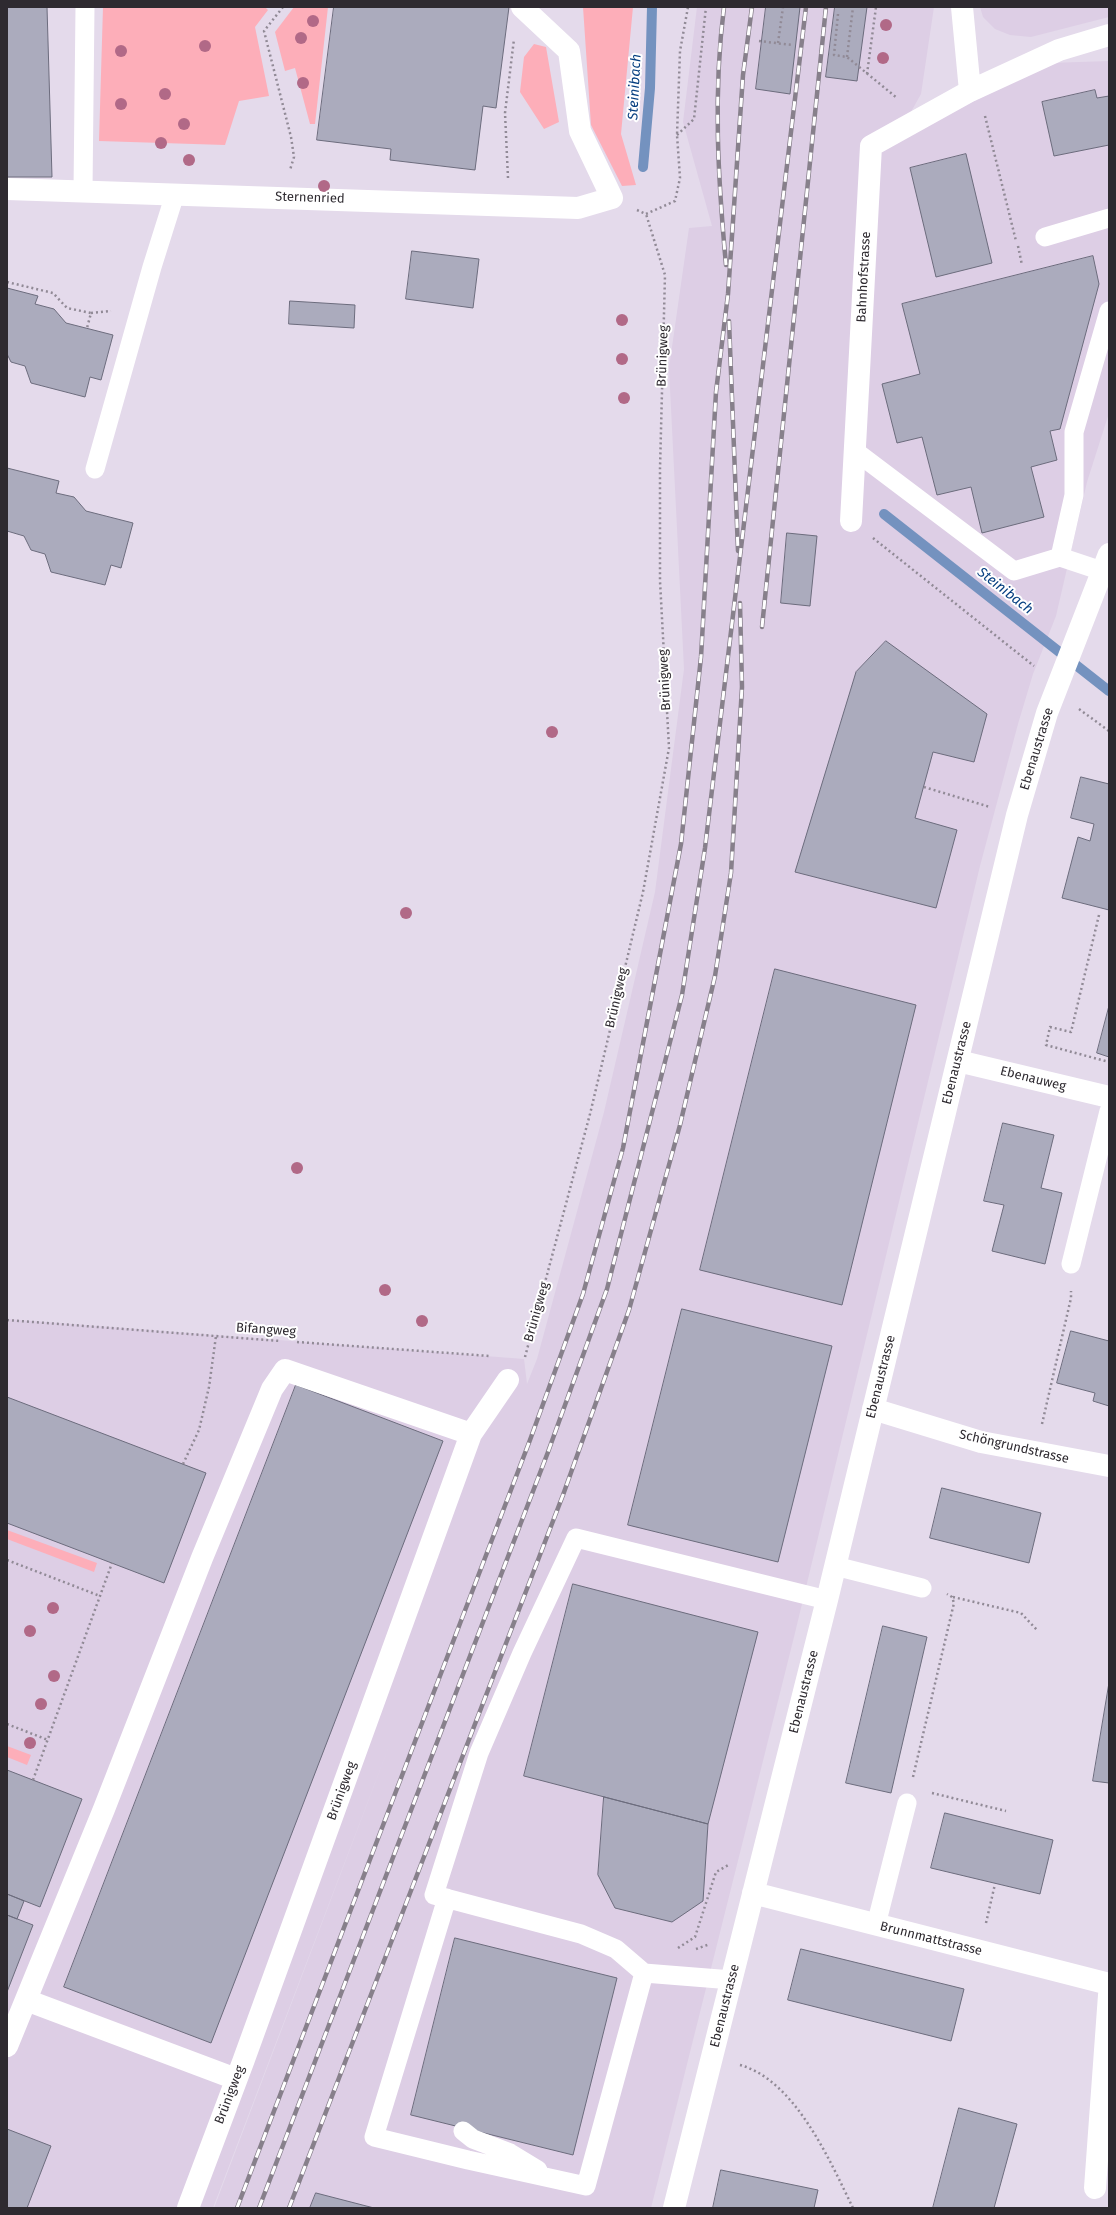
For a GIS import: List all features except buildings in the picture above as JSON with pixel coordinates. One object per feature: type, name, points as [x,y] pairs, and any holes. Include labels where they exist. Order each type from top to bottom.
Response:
[{"type":"street","name":"Sternenried","points":[[7,189],[84,190],[578,208],[612,198],[580,131],[569,51],[522,7]]},
{"type":"street","points":[[962,7],[970,91]]},
{"type":"street","name":"Bahnhofstrasse","points":[[851,521],[871,146],[970,91],[1059,50],[1109,35]]},
{"type":"street","name":"Ebenaustrasse","points":[[674,2208],[827,1600],[1018,815],[1036,748],[1062,671],[1104,575]]},
{"type":"street","name":"Ebenauweg","points":[[958,1061],[1109,1097]]},
{"type":"street","points":[[7,2046],[104,1809],[202,1558],[272,1389],[285,1370],[471,1434]]},
{"type":"street","name":"Brünigweg","points":[[188,2208],[471,1434],[508,1380]]},
{"type":"street","name":"Schöngrundstrasse","points":[[873,1409],[981,1442],[1109,1466]]},
{"type":"street","name":"Brunnmattstrasse","points":[[753,1893],[1109,1984]]},
{"type":"street","points":[[1095,2188],[1109,1995]]},
{"type":"street","points":[[26,2000],[236,2079]]},
{"type":"lane","points":[[84,190],[85,7]]},
{"type":"lane","points":[[95,469],[152,267],[175,194]]},
{"type":"lane","points":[[1045,237],[1109,218]]},
{"type":"lane","points":[[1060,557],[1074,496],[1074,432],[1109,311]]},
{"type":"lane","points":[[855,451],[1014,571],[1060,557],[1104,575]]},
{"type":"lane","points":[[1071,1264],[1109,1110]]},
{"type":"lane","points":[[732,1980],[644,1972],[616,1948],[581,1934],[434,1895],[479,1753],[538,1617],[576,1538],[827,1600]]},
{"type":"lane","points":[[835,1566],[922,1588]]},
{"type":"lane","points":[[876,1925],[909,1795]]},
{"type":"lane","points":[[447,1898],[374,2137],[586,2186],[644,1972]]},
{"type":"lane","points":[[463,2131],[473,2139],[510,2152],[551,2178]]},
{"type":"path","name":"Brünigweg","points":[[524,1359],[590,1114],[643,892],[669,748],[660,573],[660,469],[665,275],[646,214],[675,202],[680,178],[677,135],[680,52],[688,7]]},
{"type":"path","points":[[677,135],[694,119],[706,7]]},
{"type":"path","points":[[778,43],[783,7]]},
{"type":"path","points":[[847,57],[853,7]]},
{"type":"path","points":[[867,74],[876,7]]},
{"type":"path","points":[[281,8],[264,31],[291,137],[294,156],[283,197]]},
{"type":"path","points":[[838,14],[834,55],[847,57],[920,118]]},
{"type":"path","points":[[509,206],[505,113],[514,37]]},
{"type":"path","points":[[759,41],[792,46]]},
{"type":"path","points":[[984,112],[1022,265]]},
{"type":"path","points":[[7,282],[53,294],[67,308],[91,313],[87,328]]},
{"type":"path","points":[[851,521],[1039,670]]},
{"type":"path","points":[[1074,706],[1109,731]]},
{"type":"path","points":[[924,787],[1018,815]]},
{"type":"path","points":[[1099,915],[1071,1032],[1050,1027],[1046,1045],[1109,1062]]},
{"type":"path","points":[[1042,1427],[1071,1298],[1071,1264]]},
{"type":"path","name":"Bifangweg","points":[[7,1320],[287,1341]]},
{"type":"path","points":[[183,1464],[199,1430],[210,1387],[216,1336]]},
{"type":"path","name":"Bifangweg","points":[[295,1342],[493,1357]]},
{"type":"path","points":[[7,1560],[100,1596]]},
{"type":"path","points":[[33,1780],[112,1563]]},
{"type":"path","points":[[922,1588],[952,1597],[1021,1613],[1037,1630]]},
{"type":"path","points":[[952,1597],[954,1603],[909,1795],[1006,1811]]},
{"type":"path","points":[[7,1724],[48,1740]]},
{"type":"path","points":[[676,1951],[695,1937],[716,1872],[724,1867]]},
{"type":"path","points":[[986,1926],[995,1884]]},
{"type":"path","points":[[712,2056],[744,2066],[767,2079],[792,2099],[824,2149],[853,2208]]},
{"type":"shaded area","points":[[103,7],[265,7],[268,10],[255,27],[269,96],[239,101],[225,145],[99,141]]},
{"type":"shaded area","points":[[294,7],[328,7],[315,124],[310,124],[295,68],[285,71],[275,32]]},
{"type":"shaded area","points":[[583,7],[633,7],[621,134],[636,185],[622,186],[591,125]]},
{"type":"shaded area","points":[[697,7],[934,7],[921,94],[893,144],[1049,63],[1109,61],[1109,413],[1087,482],[1056,616],[1033,674],[980,866],[794,1637],[651,2208],[214,2208],[394,1733],[213,2208],[7,2208],[7,1319],[524,1359],[527,1384],[537,1359],[604,1112],[655,892],[684,669],[669,368],[689,228],[712,226],[683,122]]},
{"type":"shaded area","points":[[980,7],[1109,7],[1109,17],[1031,37],[1010,35],[995,29],[983,17]]},
{"type":"shaded area","points":[[534,44],[546,47],[559,122],[544,129],[520,92],[524,57]]},
{"type":"shaded area","points":[[7,1530],[97,1563],[94,1572],[7,1539]]},
{"type":"shaded area","points":[[7,1746],[31,1755],[27,1765],[7,1757]]},
{"type":"waterway","name":"Steinibach","points":[[643,167],[650,88],[652,7]]},
{"type":"waterway","name":"Steinibach","points":[[884,514],[1109,691]]},
{"type":"railway","points":[[724,7],[719,72],[718,136],[726,265]]},
{"type":"railway","points":[[237,2208],[530,1440],[583,1294],[623,1148],[681,844],[701,657],[716,392],[728,294],[743,75],[752,7]]},
{"type":"railway","points":[[259,2208],[548,1452],[607,1289],[682,995],[705,848],[806,7]]},
{"type":"railway","points":[[762,627],[826,7]]},
{"type":"railway","points":[[729,321],[738,551]]},
{"type":"railway","points":[[289,2208],[563,1495],[629,1310],[680,1125],[715,976],[731,873],[742,687],[740,603]]}]
